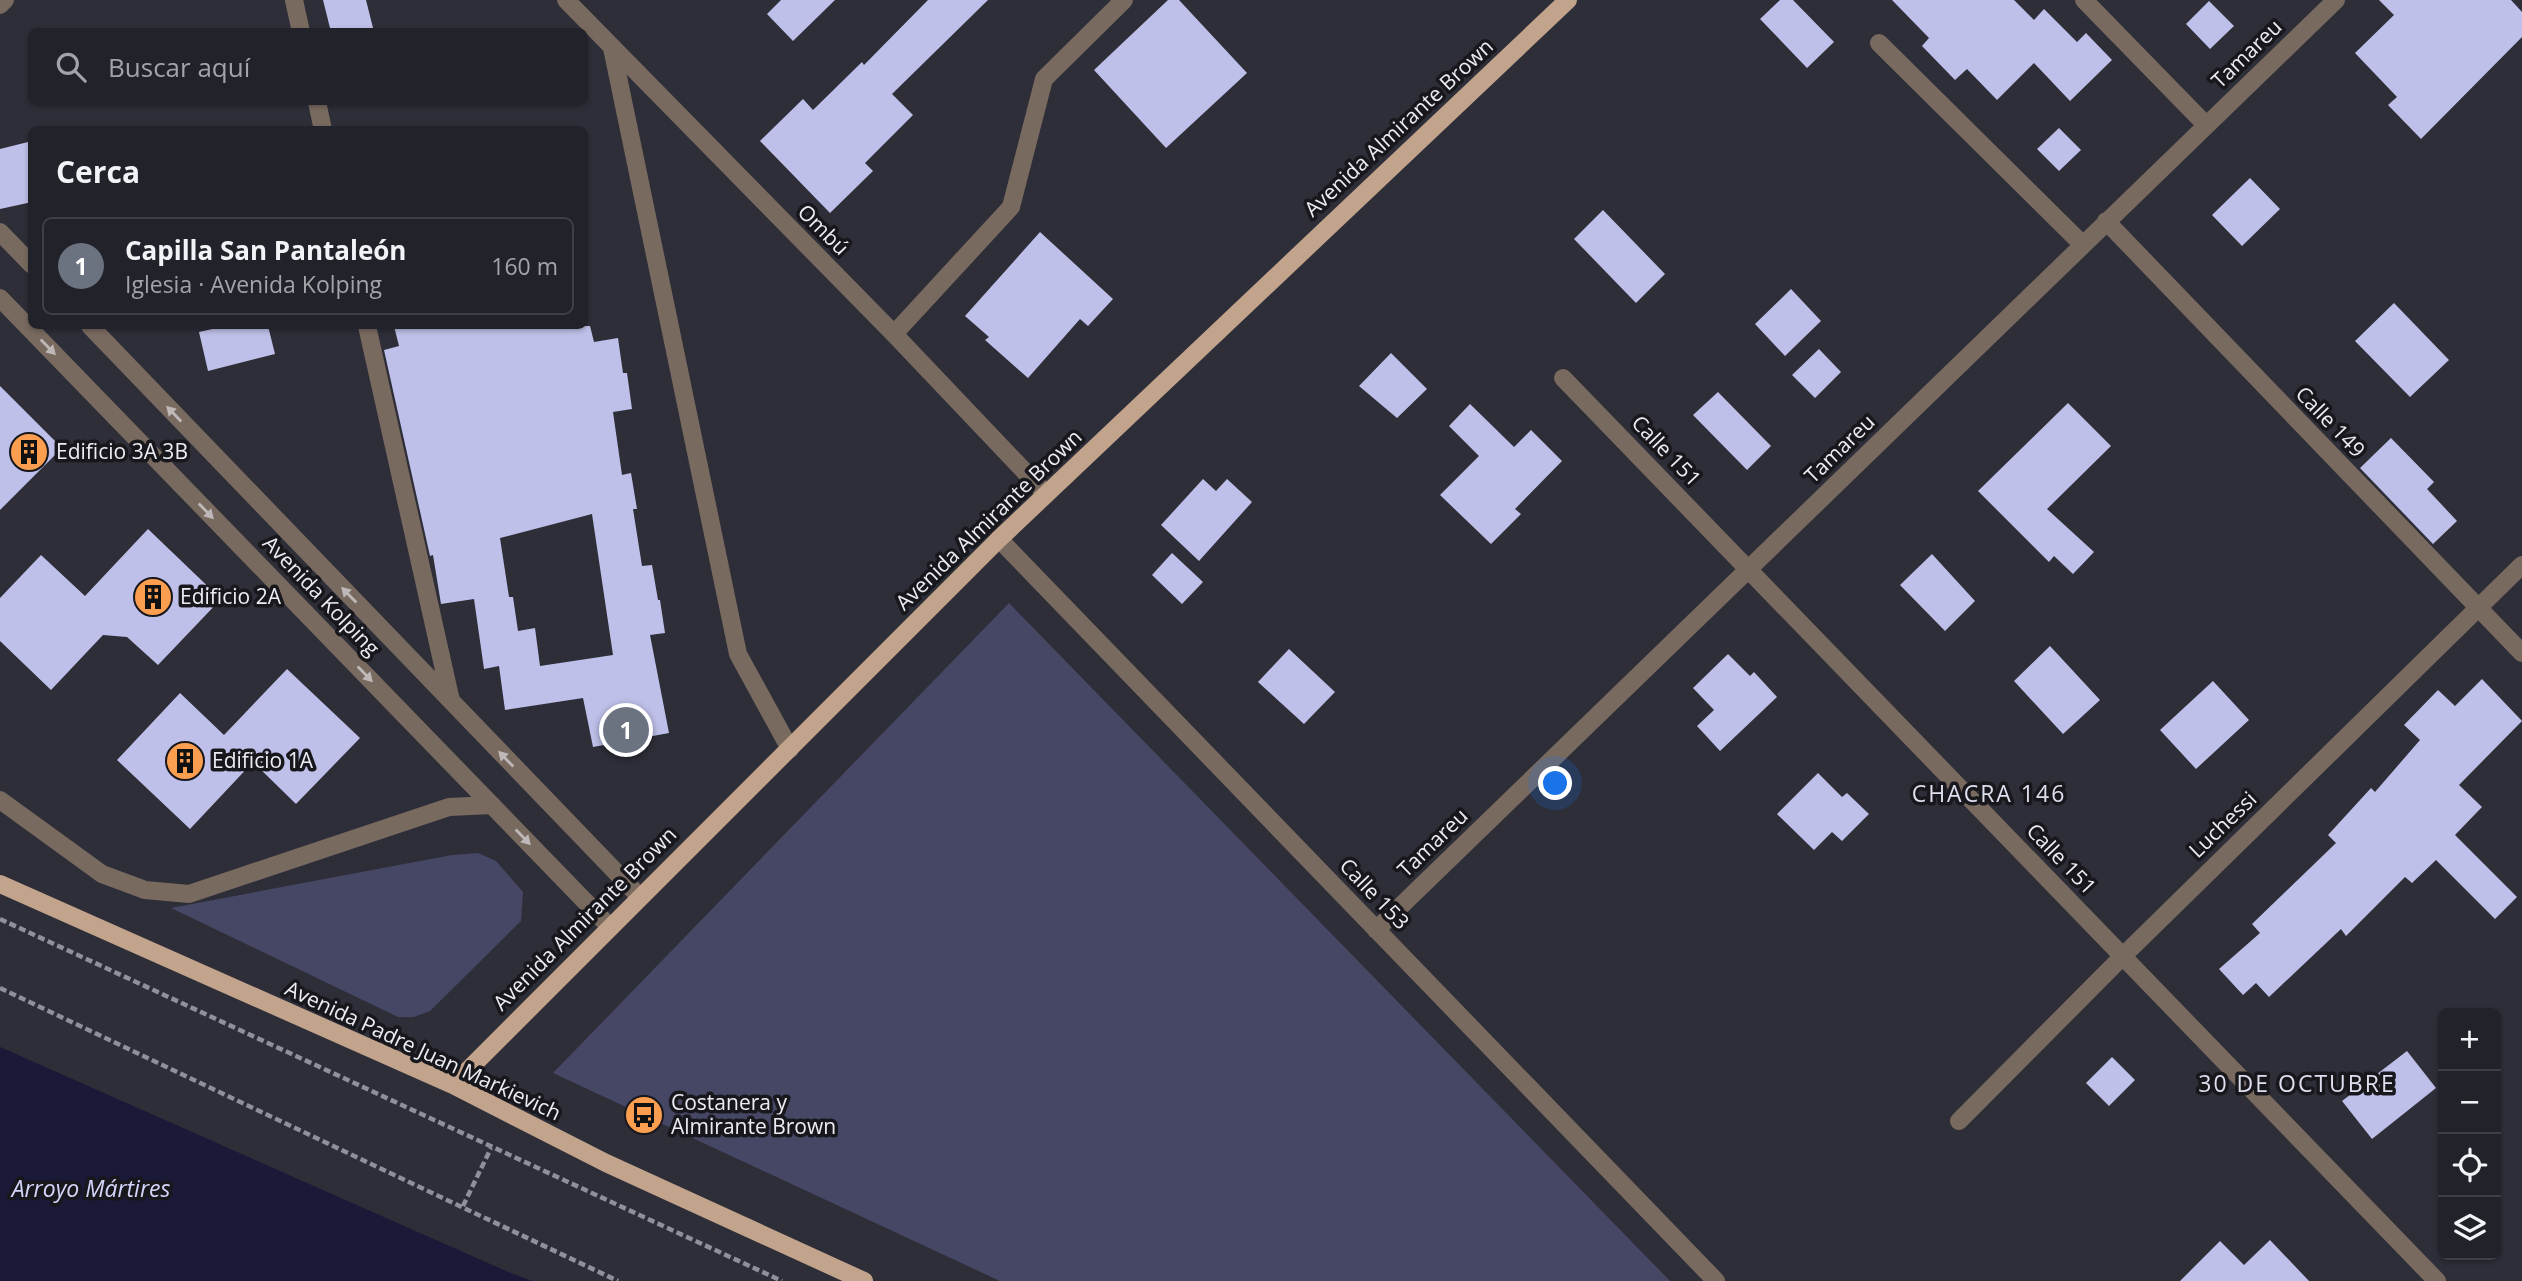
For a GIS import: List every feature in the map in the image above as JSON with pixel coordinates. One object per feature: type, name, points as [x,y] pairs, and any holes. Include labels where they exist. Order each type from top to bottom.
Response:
[{"type":"main road","name":"Avenida Almirante Brown","points":[[453,1085],[639,896],[999,539],[1568,0]]},
{"type":"main road","name":"Avenida Padre Juan Markievich","points":[[0,884],[453,1085],[606,1163],[864,1281]]},
{"type":"street","points":[[0,5],[5,0]]},
{"type":"street","points":[[294,0],[300,28]]},
{"type":"street","name":"Ombú","points":[[566,0],[894,334],[1046,494]]},
{"type":"street","points":[[894,334],[1011,207],[1044,79],[1124,0]]},
{"type":"street","points":[[2084,0],[2206,125]]},
{"type":"street","name":"Tamareu","points":[[1376,930],[2330,2]]},
{"type":"street","points":[[1879,43],[2082,244]]},
{"type":"street","points":[[612,48],[738,654],[790,748]]},
{"type":"street","points":[[318,105],[322,126]]},
{"type":"street","name":"Calle 149","points":[[2106,221],[2522,653]]},
{"type":"street","points":[[0,232],[28,261]]},
{"type":"street","name":"Avenida Kolping","points":[[0,299],[28,328]]},
{"type":"street","name":"Avenida Kolping","points":[[29,329],[609,926]]},
{"type":"street","name":"Avenida Kolping","points":[[93,329],[639,896]]},
{"type":"street","points":[[368,329],[451,702]]},
{"type":"street","name":"Calle 151","points":[[1563,378],[2437,1281]]},
{"type":"street","name":"Calle 153","points":[[999,539],[1716,1281]]},
{"type":"street","name":"Luchessi","points":[[1959,1121],[2123,956],[2522,565]]},
{"type":"street","points":[[0,800],[102,874],[145,890],[189,894],[449,807],[492,805]]},
{"type":"path","points":[[0,919],[782,1281]]},
{"type":"path","points":[[0,988],[618,1281]]},
{"type":"path","points":[[463,1206],[491,1148]]},
{"type":"shaded area","points":[[1009,603],[1670,1281],[1000,1281],[553,1073]]},
{"type":"shaded area","points":[[478,853],[496,861],[523,892],[521,921],[430,1011],[414,1017],[398,1017],[171,908],[452,855]]},
{"type":"water","name":"Arroyo Mártires","points":[[0,1047],[506,1271],[532,1281],[0,1281]]},
{"type":"building","points":[[323,0],[366,0],[373,28],[330,28]]},
{"type":"building","points":[[781,0],[835,0],[793,41],[767,14]]},
{"type":"building","points":[[928,0],[988,0],[892,94],[913,115],[865,163],[873,171],[830,213],[760,141],[803,99],[813,110],[862,62],[864,65]]},
{"type":"building","points":[[1168,0],[1179,0],[1247,73],[1166,148],[1094,70]]},
{"type":"building","points":[[1780,0],[1793,0],[1834,42],[1807,68],[1760,19]]},
{"type":"building","points":[[1892,0],[2014,0],[2034,20],[2044,9],[2077,42],[2086,33],[2112,60],[2070,101],[2034,63],[1997,100],[1967,69],[1955,80],[1922,46],[1929,38]]},
{"type":"building","points":[[2379,0],[2511,0],[2522,12],[2522,37],[2421,139],[2388,105],[2397,97],[2355,53],[2394,15]]},
{"type":"building","points":[[2209,1],[2234,26],[2210,49],[2186,24]]},
{"type":"building","points":[[2059,128],[2081,150],[2059,171],[2037,149]]},
{"type":"building","points":[[28,142],[28,203],[0,209],[0,149]]},
{"type":"building","points":[[2250,178],[2280,209],[2242,246],[2212,215]]},
{"type":"building","points":[[1603,210],[1665,274],[1636,303],[1574,239]]},
{"type":"building","points":[[1040,232],[1113,299],[1088,326],[1080,319],[1028,378],[985,340],[989,337],[965,316]]},
{"type":"building","points":[[1791,289],[1821,321],[1785,356],[1755,324]]},
{"type":"building","points":[[2394,303],[2449,360],[2410,397],[2355,341]]},
{"type":"building","points":[[590,326],[594,342],[618,338],[632,409],[613,412],[622,475],[631,473],[637,509],[633,509],[642,566],[652,565],[660,600],[665,633],[650,635],[669,733],[593,747],[583,698],[505,710],[499,666],[484,669],[474,599],[441,604],[433,555],[430,556],[384,350],[399,346],[395,329],[588,329]],"holes":[[[592,514],[613,655],[540,666],[535,628],[518,631],[513,597],[509,597],[500,538]]]},
{"type":"building","points":[[212,329],[269,329],[275,354],[208,371],[199,332]]},
{"type":"building","points":[[1819,349],[1841,372],[1815,398],[1792,375]]},
{"type":"building","points":[[1391,353],[1427,389],[1397,418],[1359,386]]},
{"type":"building","name":"Edificio 3A 3B","points":[[0,386],[62,448],[0,510]]},
{"type":"building","points":[[1718,392],[1771,446],[1747,470],[1693,415]]},
{"type":"building","points":[[2068,403],[2111,446],[2047,509],[2094,552],[2073,574],[2054,556],[2049,562],[1978,491]]},
{"type":"building","points":[[1470,404],[1514,447],[1531,430],[1562,461],[1515,509],[1521,514],[1491,544],[1440,495],[1479,456],[1449,426]]},
{"type":"building","points":[[2391,438],[2434,482],[2427,489],[2457,521],[2433,544],[2360,468]]},
{"type":"building","points":[[1203,479],[1216,491],[1227,479],[1252,502],[1199,561],[1161,525]]},
{"type":"building","points":[[148,529],[221,599],[158,665],[127,637],[103,635],[51,690],[0,641],[0,598],[41,555],[85,596]]},
{"type":"building","points":[[1172,553],[1203,582],[1182,604],[1152,575]]},
{"type":"building","points":[[1932,554],[1975,601],[1945,631],[1900,585]]},
{"type":"building","points":[[2050,646],[2100,700],[2063,734],[2014,681]]},
{"type":"building","points":[[1289,649],[1335,692],[1304,724],[1258,682]]},
{"type":"building","points":[[1728,654],[1750,676],[1754,672],[1777,697],[1720,751],[1697,726],[1714,710],[1693,688]]},
{"type":"building","points":[[287,669],[360,738],[296,804],[253,762],[190,829],[117,760],[180,693],[224,735]]},
{"type":"building","points":[[2482,679],[2522,721],[2459,785],[2482,807],[2455,835],[2517,897],[2495,919],[2436,860],[2412,883],[2405,877],[2346,936],[2341,929],[2269,997],[2256,983],[2243,995],[2219,969],[2260,933],[2252,924],[2336,843],[2328,835],[2371,788],[2375,792],[2420,740],[2404,725],[2438,690],[2455,706]]},
{"type":"building","points":[[2213,681],[2249,720],[2196,769],[2160,730]]},
{"type":"building","points":[[1818,773],[1842,797],[1847,793],[1869,814],[1842,841],[1832,832],[1814,850],[1777,814]]},
{"type":"building","points":[[2407,1051],[2436,1088],[2372,1139],[2342,1101]]},
{"type":"building","points":[[2112,1057],[2135,1080],[2109,1106],[2086,1083]]},
{"type":"building","points":[[2270,1240],[2309,1281],[2180,1281],[2220,1241],[2244,1265]]},
{"type":"place","name":"Edificio 3A 3B","points":[[29,452]]},
{"type":"place","name":"Edificio 2A","points":[[153,597]]},
{"type":"place","name":"Capilla San Pantaleón","points":[[626,730]]},
{"type":"place","name":"Edificio 1A","points":[[185,761]]},
{"type":"place","name":"Costanera y Almirante Brown","points":[[644,1115]]},
{"type":"district","name":"CHACRA 146","points":[[1989,794]]},
{"type":"district","name":"30 DE OCTUBRE","points":[[2297,1084]]}]
